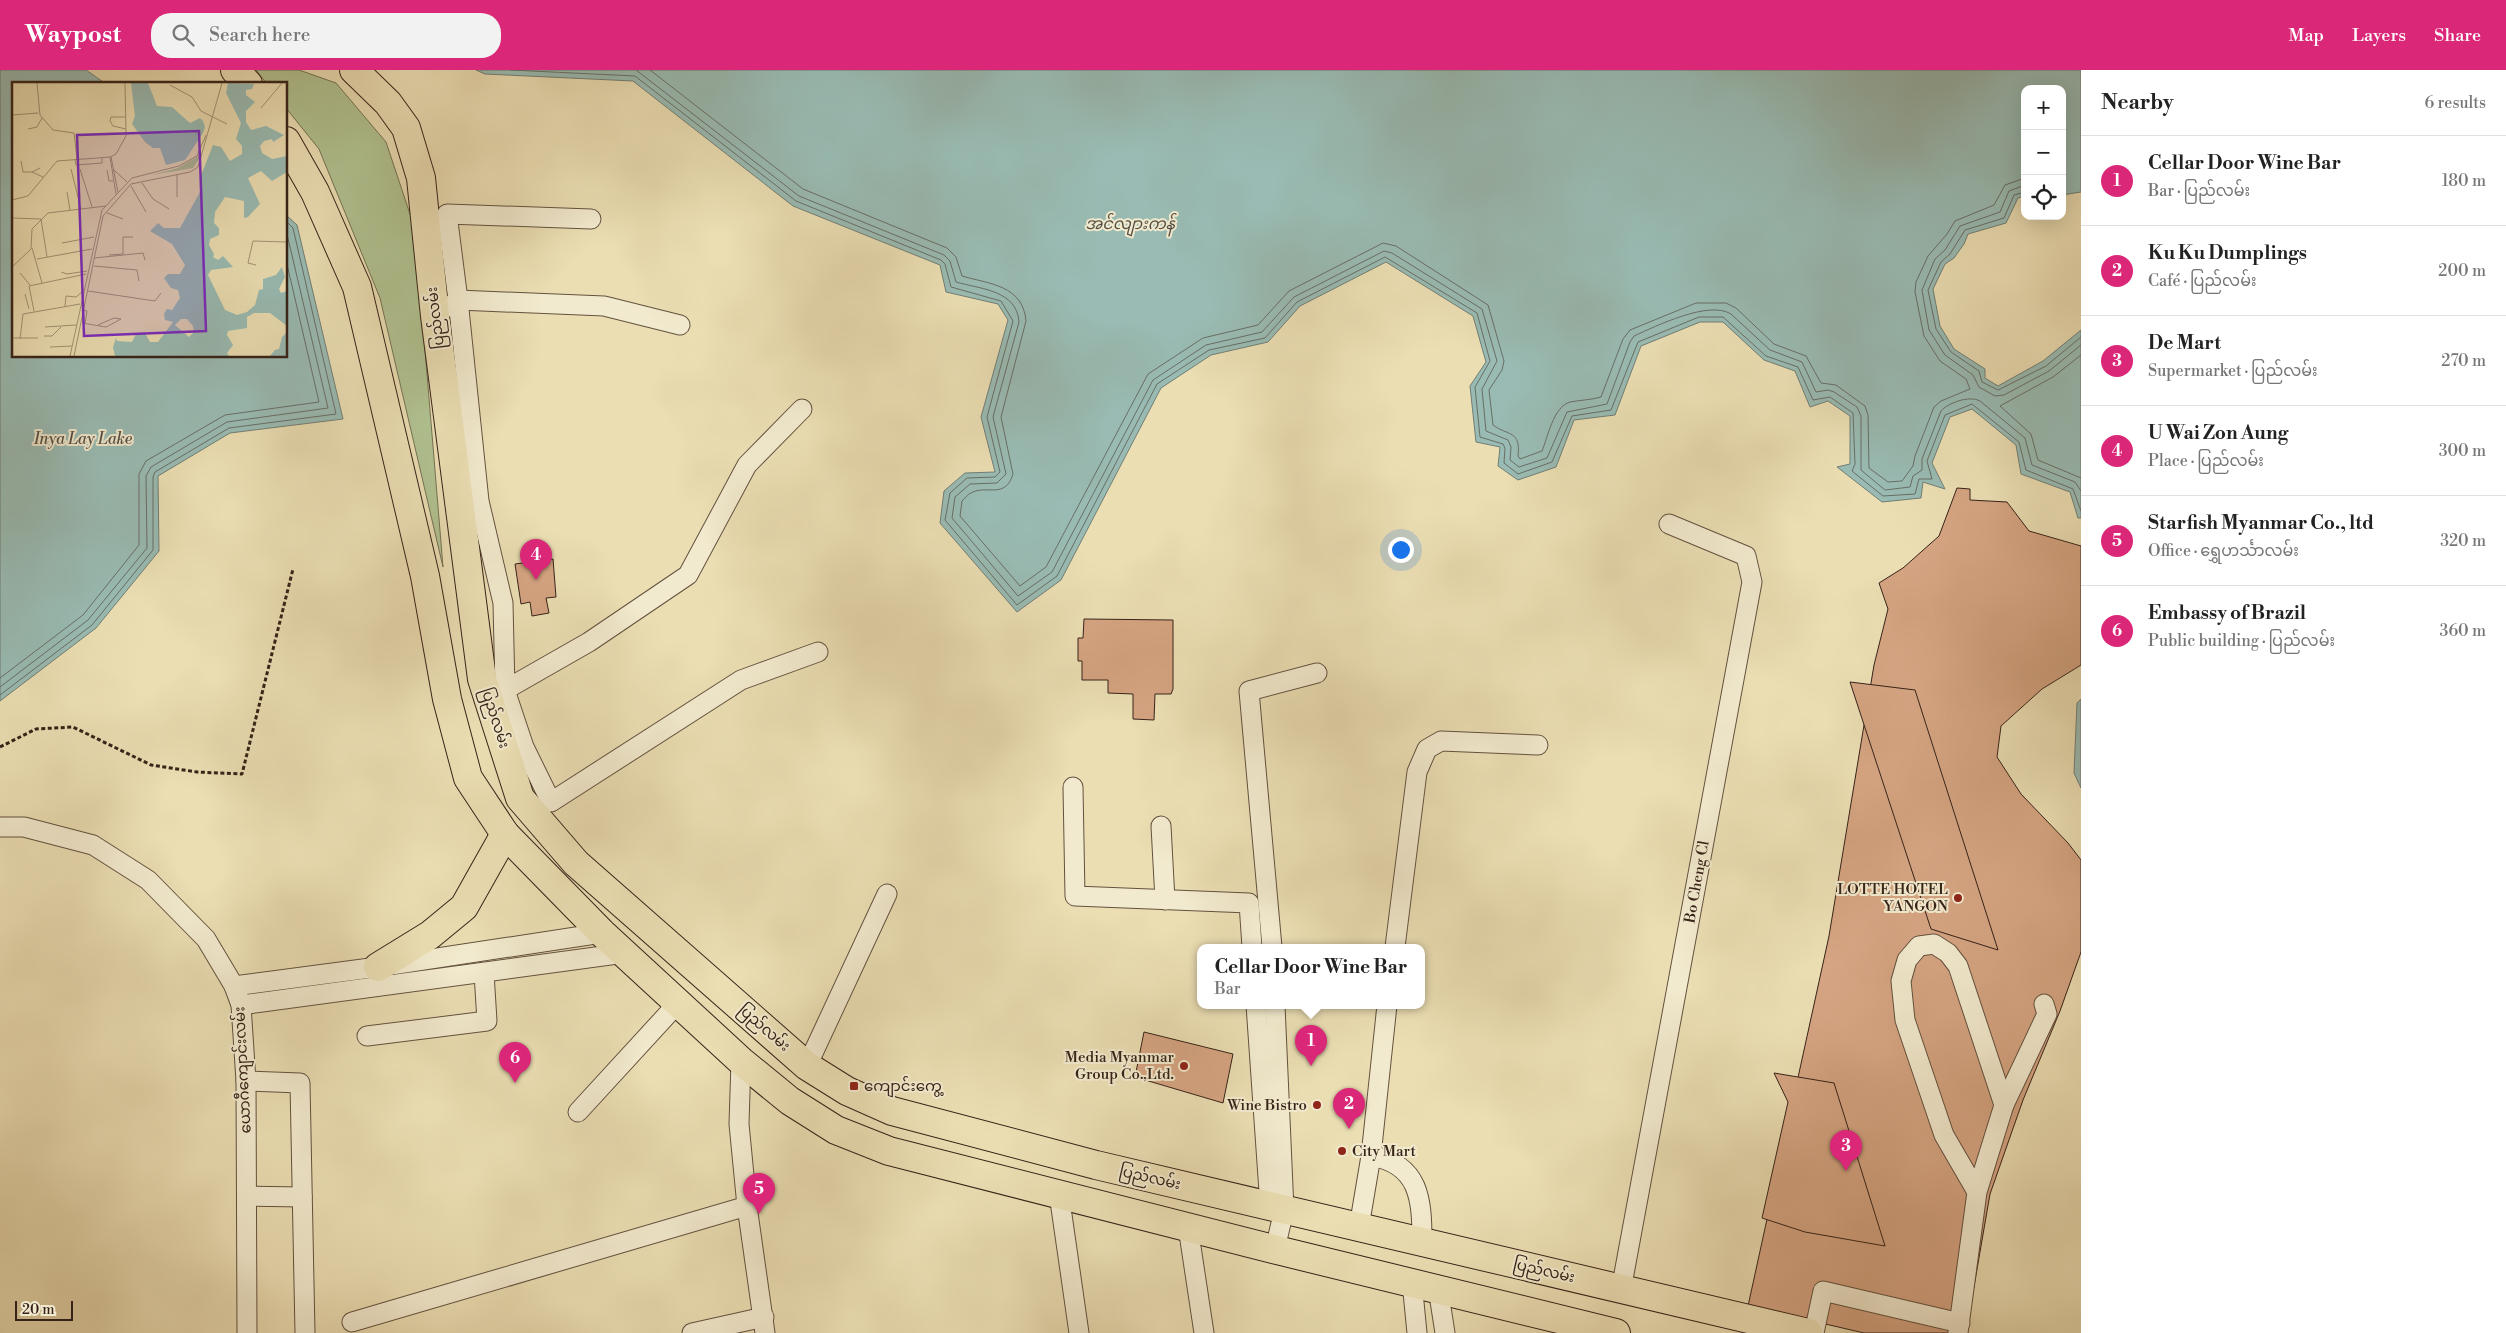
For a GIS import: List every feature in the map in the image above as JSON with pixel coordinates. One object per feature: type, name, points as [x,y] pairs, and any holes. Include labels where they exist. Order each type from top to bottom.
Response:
[{"type":"highway","points":[[235,70],[246,82]]},
{"type":"highway","name":"ပြည်လမ်း","points":[[354,70],[388,103],[406,128],[421,178],[435,316],[482,679],[520,798],[576,863],[807,1066],[847,1091],[892,1111],[1096,1165],[1808,1333]]},
{"type":"highway","points":[[288,145],[315,192],[357,287],[425,576],[447,699],[468,778],[505,834],[602,933],[741,1061],[790,1101],[836,1130],[889,1151],[1275,1250],[1438,1288],[1616,1333]]},
{"type":"highway","points":[[378,967],[430,935],[464,906],[505,834]]},
{"type":"highway","points":[[602,933],[626,907]]},
{"type":"highway","points":[[1438,1288],[1448,1249]]},
{"type":"street","points":[[591,219],[447,214],[479,501],[503,603],[505,690],[524,748],[551,802],[741,680],[818,652]]},
{"type":"street","points":[[435,316],[458,300],[604,306],[680,325]]},
{"type":"street","points":[[505,690],[590,642],[688,575],[747,465],[802,409]]},
{"type":"street","name":"Bo Cheng Cl","points":[[1621,1290],[1752,582],[1746,556],[1669,524]]},
{"type":"street","points":[[1272,944],[1250,692],[1317,673]]},
{"type":"street","points":[[1395,944],[1417,772],[1427,748],[1441,741],[1538,745]]},
{"type":"street","points":[[1073,787],[1075,896],[1249,903],[1252,944]]},
{"type":"street","points":[[1161,826],[1165,900]]},
{"type":"street","name":"ယောဂီကျောင်းလမ်း","points":[[0,828],[24,827],[93,845],[148,880],[206,939],[234,986],[240,1005],[246,1081],[247,1333]]},
{"type":"street","points":[[807,1066],[888,894]]},
{"type":"street","points":[[234,986],[378,967],[602,933]]},
{"type":"street","points":[[1976,1192],[1944,1136],[1905,1020],[1901,981],[1907,960],[1919,946],[1934,944],[1948,954],[1958,966],[2004,1105]]},
{"type":"street","points":[[240,1005],[625,953]]},
{"type":"street","points":[[367,1036],[487,1021],[484,973]]},
{"type":"street","points":[[578,1112],[678,1003]]},
{"type":"street","points":[[1814,1333],[1824,1292],[1959,1328],[1976,1192],[2004,1105],[2047,1014],[2044,1004]]},
{"type":"street","points":[[1256,1009],[1277,1208]]},
{"type":"street","points":[[1275,1009],[1277,1208],[1275,1250]]},
{"type":"street","points":[[1359,1227],[1371,1156],[1387,1009]]},
{"type":"street","points":[[692,1333],[765,1325],[747,1206],[739,1124],[741,1061]]},
{"type":"street","points":[[246,1081],[300,1083],[305,1333]]},
{"type":"street","points":[[1371,1156],[1388,1159],[1406,1170],[1418,1192],[1422,1215],[1422,1242]]},
{"type":"street","points":[[1058,1194],[1079,1333]]},
{"type":"street","points":[[247,1196],[302,1197]]},
{"type":"street","points":[[352,1322],[747,1206]]},
{"type":"street","points":[[1188,1227],[1204,1333]]},
{"type":"street","points":[[1412,1282],[1417,1333]]},
{"type":"street","points":[[1438,1288],[1445,1333]]},
{"type":"path","points":[[0,747],[36,729],[74,726],[151,765],[198,772],[242,774],[293,569]]},
{"type":"green space","points":[[256,70],[299,70],[336,83],[386,142],[415,229],[443,567],[380,298],[319,149],[288,110],[288,82],[265,82]]},
{"type":"water","name":"Inya Lay Lake","points":[[0,70],[86,70],[103,82],[12,82],[12,358],[288,358],[288,217],[297,225],[343,419],[230,433],[158,476],[159,551],[96,628],[0,701]]},
{"type":"water","name":"အင်လျားကန်","points":[[476,70],[2081,70],[2081,192],[2066,194],[2066,85],[2021,85],[2021,197],[2018,198],[2006,223],[1968,234],[1964,244],[1954,258],[1945,264],[1933,289],[1940,326],[1954,349],[1985,369],[1985,378],[1998,386],[2043,361],[2081,330],[2081,518],[2078,518],[2070,492],[2021,474],[2016,445],[1972,409],[1950,417],[1932,463],[1945,489],[1923,482],[1921,498],[1882,502],[1837,467],[1850,464],[1850,416],[1828,401],[1810,407],[1795,371],[1764,360],[1723,322],[1700,322],[1641,346],[1615,415],[1574,420],[1556,467],[1518,480],[1498,466],[1500,447],[1476,442],[1470,386],[1486,362],[1473,316],[1386,262],[1300,306],[1268,342],[1211,355],[1161,388],[1061,580],[1017,612],[940,523],[944,491],[965,473],[995,472],[981,417],[1008,320],[998,304],[946,292],[940,265],[793,206],[633,81],[485,74]]},
{"type":"water","points":[[2081,699],[2081,788],[2074,773],[2077,703]]},
{"type":"building","name":"LOTTE HOTEL YANGON","points":[[1957,488],[1970,489],[1970,500],[2007,502],[2029,531],[2081,546],[2081,665],[2042,689],[2001,726],[1997,757],[2021,794],[2068,843],[2081,860],[2081,952],[2060,1011],[2023,1100],[1990,1194],[1966,1333],[1864,1333],[1748,1306],[1829,936],[1874,665],[1888,609],[1879,583],[1903,568],[1939,536]]},
{"type":"building","points":[[553,559],[556,597],[546,598],[549,613],[532,616],[530,602],[521,604],[515,564]]},
{"type":"building","points":[[1084,619],[1173,620],[1173,689],[1171,694],[1155,694],[1154,720],[1133,719],[1133,694],[1108,693],[1108,680],[1082,680],[1082,661],[1078,661],[1078,638],[1083,638]]},
{"type":"building","points":[[1850,682],[1915,690],[1998,950],[1931,929]]},
{"type":"building","name":"Media Myanmar Group Co.,Ltd.","points":[[1144,1032],[1233,1054],[1223,1103],[1135,1077]]},
{"type":"building","points":[[1774,1073],[1834,1083],[1885,1246],[1805,1232],[1762,1218],[1788,1102]]},
{"type":"place","name":"U Wai Zon Aung","points":[[536,580]]},
{"type":"place","name":"LOTTE HOTEL YANGON","points":[[1958,898]]},
{"type":"place","name":"Media Myanmar Group Co.,Ltd.","points":[[1184,1066]]},
{"type":"place","name":"Cellar Door Wine Bar","points":[[1311,1066]]},
{"type":"place","name":"Embassy of Brazil","points":[[515,1083]]},
{"type":"place","name":"ကျောင်းကွေ့","points":[[854,1086]]},
{"type":"place","name":"Wine Bistro","points":[[1317,1105]]},
{"type":"place","name":"Ku Ku Dumplings","points":[[1349,1129]]},
{"type":"place","name":"City Mart","points":[[1342,1151]]},
{"type":"place","name":"De Mart","points":[[1846,1171]]},
{"type":"place","name":"Starfish Myanmar Co., ltd","points":[[759,1214]]}]
